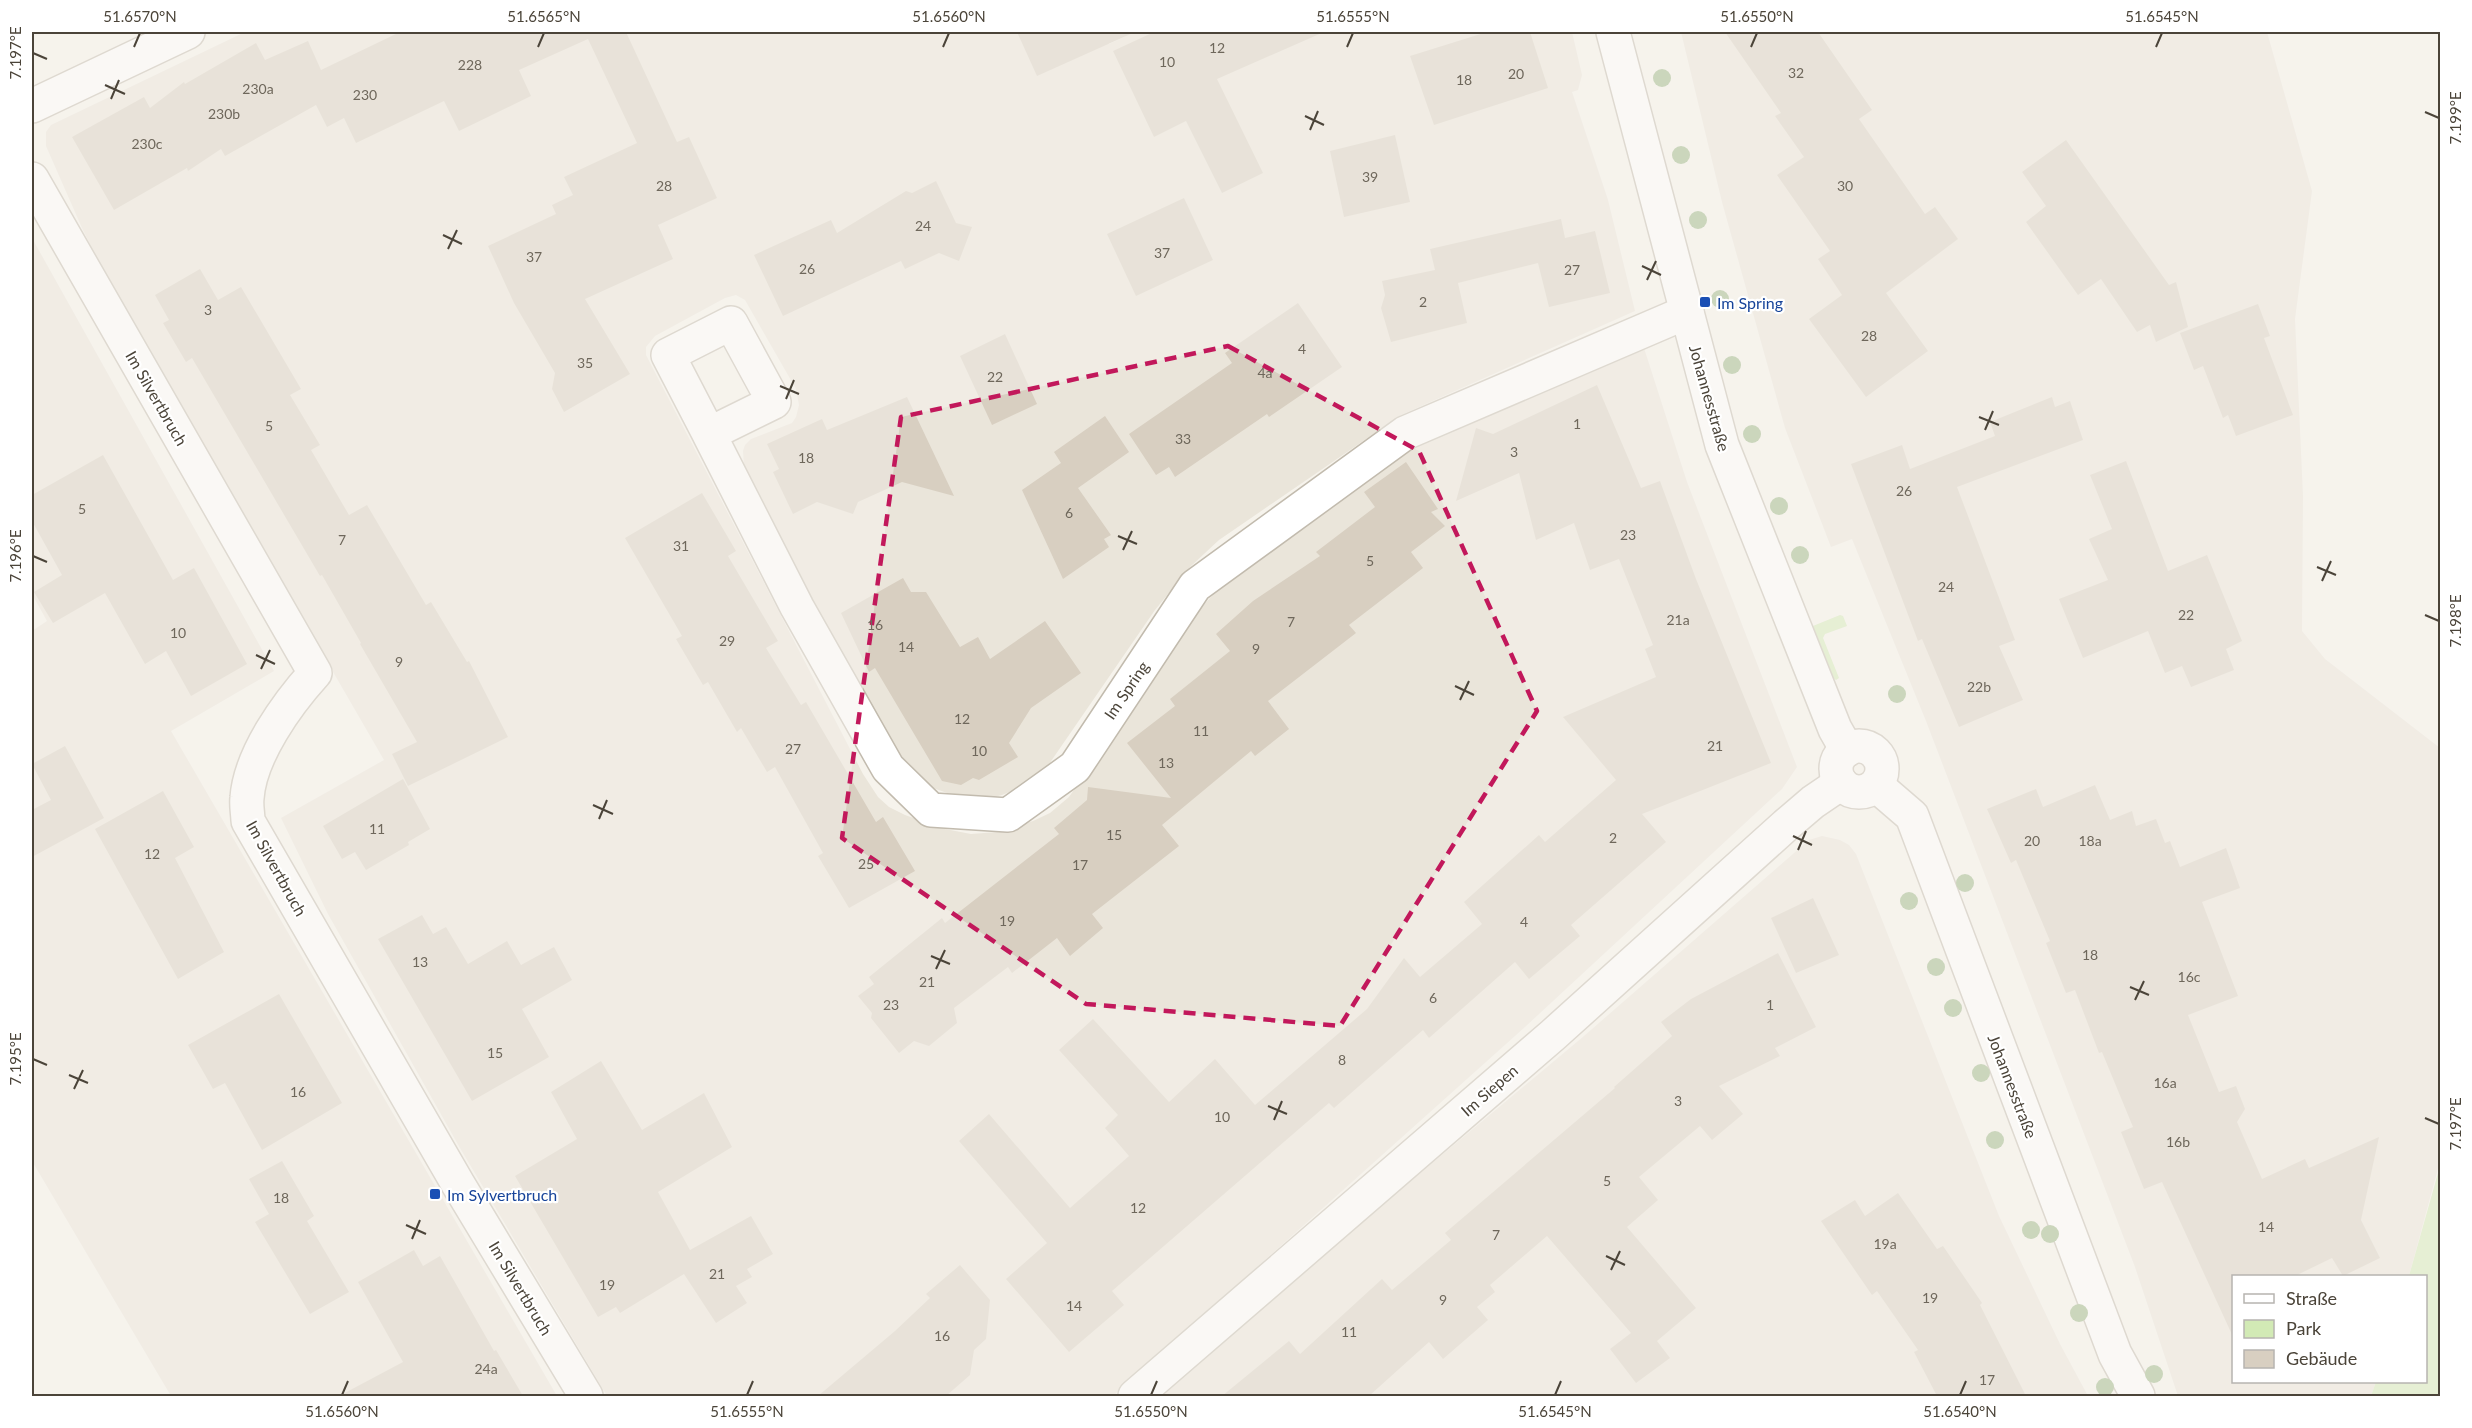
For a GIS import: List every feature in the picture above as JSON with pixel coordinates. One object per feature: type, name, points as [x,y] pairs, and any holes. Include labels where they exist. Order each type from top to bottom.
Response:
[{"type":"street","points":[[32,106],[188,32]]},
{"type":"street","name":"Johannesstraße","points":[[1613,32],[1722,445],[1835,729],[1847,750]]},
{"type":"street","name":"Im Silvertbruch","points":[[32,179],[315,673],[275,723],[253,772],[247,798],[248,821],[458,1184],[586,1396]]},
{"type":"street","name":"Im Spring","points":[[709,434],[797,607],[888,768],[931,810],[1008,815],[1075,767],[1195,586],[1405,434],[1687,312]]},
{"type":"street","points":[[1854,747],[1866,747],[1875,752],[1881,762],[1882,773],[1876,785],[1869,790],[1858,793],[1841,783],[1836,772],[1838,760],[1847,750],[1854,747]]},
{"type":"street","name":"Im Siepen","points":[[1135,1396],[1553,1035],[1786,825],[1813,802],[1841,783]]},
{"type":"street","name":"Johannesstraße","points":[[1876,785],[1912,816],[2115,1354],[2139,1396]]},
{"type":"highlighted area","points":[[1228,346],[1419,451],[1537,711],[1340,1026],[1086,1004],[842,838],[901,417]]},
{"type":"shaded area","points":[[245,32],[1103,32],[1109,44],[1124,37],[1126,32],[1572,32],[1582,75],[1578,90],[1572,92],[1608,200],[1635,311],[1401,415],[1219,540],[1190,567],[1155,610],[1047,767],[1022,787],[1002,795],[990,798],[953,795],[933,788],[912,774],[883,736],[744,466],[745,445],[751,439],[792,423],[799,405],[796,389],[745,300],[736,295],[725,298],[655,336],[646,347],[646,355],[863,774],[878,797],[889,807],[905,815],[945,829],[971,834],[997,832],[1050,813],[1069,797],[1194,616],[1217,590],[1381,468],[1435,434],[1644,348],[1687,482],[1797,767],[1782,789],[1525,1027],[1113,1396],[607,1396],[460,1148],[328,914],[281,818],[384,760],[115,295],[46,146],[46,132],[51,125]]},
{"type":"shaded area","points":[[1681,32],[2267,32],[2312,191],[2295,319],[2303,496],[2302,631],[2325,659],[2440,748],[2440,1161],[2409,1275],[2232,1275],[2232,1383],[2376,1383],[2371,1396],[2178,1396],[2135,1267],[1926,721],[1852,539],[1831,547],[1785,428],[1722,202]]},
{"type":"shaded area","points":[[32,238],[274,671],[171,731],[557,1396],[171,1396],[32,1161],[32,631],[47,621],[32,594]]},
{"type":"shaded area","points":[[1822,836],[1840,840],[1849,845],[1856,854],[1999,1216],[2060,1344],[2088,1396],[1154,1396],[1584,1036],[1809,840]]},
{"type":"green space","points":[[1840,615],[1843,616],[1847,626],[1825,634],[1823,638],[1839,678],[1836,680],[1832,677],[1813,626]]},
{"type":"green space","points":[[2440,1166],[2440,1396],[2371,1396],[2376,1383],[2427,1383],[2427,1275],[2409,1275]]},
{"type":"building","points":[[400,32],[626,32],[677,142],[689,137],[717,198],[658,225],[673,259],[585,299],[630,374],[564,412],[552,389],[555,373],[514,303],[488,246],[556,214],[552,205],[573,195],[564,177],[637,143],[588,39],[519,70],[531,96],[459,131],[444,101],[356,143],[344,118],[327,127],[316,105],[225,156],[221,149],[188,171],[187,168],[114,210],[72,137],[144,97],[150,108],[184,82],[185,84],[256,43],[265,60],[308,41],[321,70]]},
{"type":"building","points":[[1017,32],[1135,32],[1037,76]]},
{"type":"building","points":[[1154,32],[1324,32],[1217,79],[1263,173],[1222,193],[1186,121],[1154,137],[1113,51]]},
{"type":"building","points":[[1487,32],[1530,32],[1548,88],[1434,125],[1410,56]]},
{"type":"building","points":[[1725,32],[1818,32],[1872,110],[1859,119],[1925,214],[1935,207],[1958,239],[1886,293],[1928,351],[1866,397],[1809,319],[1842,295],[1818,259],[1830,251],[1777,175],[1804,157],[1775,116],[1781,113]]},
{"type":"building","points":[[1395,135],[1410,202],[1344,217],[1330,151]]},
{"type":"building","points":[[2066,140],[2169,285],[2176,282],[2188,327],[2156,342],[2150,325],[2137,332],[2101,279],[2078,295],[2026,222],[2046,206],[2022,172]]},
{"type":"building","points":[[936,181],[956,223],[972,227],[959,261],[939,253],[905,269],[901,261],[783,316],[754,255],[831,220],[837,233],[906,191],[912,193]]},
{"type":"building","points":[[1184,198],[1213,260],[1136,296],[1107,234]]},
{"type":"building","points":[[1561,219],[1565,238],[1595,231],[1610,293],[1549,307],[1538,263],[1458,283],[1467,323],[1391,342],[1381,308],[1385,295],[1382,281],[1435,270],[1430,249]]},
{"type":"building","points":[[200,269],[218,300],[241,287],[301,389],[290,395],[320,445],[311,450],[349,515],[367,505],[426,605],[431,602],[467,662],[469,661],[508,737],[408,786],[392,754],[417,742],[322,575],[320,576],[192,358],[186,362],[163,323],[169,320],[155,295]]},
{"type":"building","points":[[1298,303],[1342,367],[1269,417],[1267,414],[1175,477],[1169,467],[1156,475],[1129,434],[1232,363],[1225,353]]},
{"type":"building","points":[[2258,304],[2270,336],[2264,338],[2293,415],[2236,436],[2228,415],[2223,418],[2203,366],[2194,370],[2180,333]]},
{"type":"building","points":[[1005,334],[1037,404],[992,425],[960,356]]},
{"type":"building","points":[[1597,385],[1641,488],[1660,481],[1696,579],[1771,763],[1642,814],[1666,842],[1571,925],[1580,936],[1529,979],[1515,962],[1429,1038],[1423,1030],[1334,1108],[1329,1103],[1112,1291],[1124,1305],[1069,1352],[1006,1279],[1047,1243],[959,1141],[989,1114],[1070,1208],[1129,1156],[1105,1128],[1118,1115],[1059,1050],[1093,1019],[1169,1102],[1215,1059],[1255,1105],[1367,1009],[1404,958],[1420,977],[1482,924],[1464,902],[1539,835],[1545,842],[1616,780],[1563,717],[1656,677],[1645,649],[1653,645],[1619,559],[1590,570],[1574,523],[1536,540],[1519,473],[1456,501],[1476,428],[1493,434]]},
{"type":"building","points":[[907,397],[954,496],[902,482],[858,502],[853,514],[817,502],[793,514],[773,472],[779,469],[767,444],[822,419],[827,430]]},
{"type":"building","points":[[2052,397],[2055,407],[2070,401],[2083,440],[1957,487],[2015,640],[1999,646],[2023,700],[1959,727],[1922,639],[1918,641],[1851,464],[1902,445],[1910,469],[1995,436],[1990,422]]},
{"type":"building","points":[[1105,416],[1129,452],[1078,488],[1111,535],[1104,539],[1109,547],[1063,579],[1022,490],[1061,463],[1054,452]]},
{"type":"building","points":[[103,455],[173,580],[194,568],[247,664],[191,696],[166,651],[145,664],[105,593],[53,623],[34,592],[62,575],[32,521],[32,495]]},
{"type":"building","points":[[2126,461],[2168,571],[2207,555],[2242,641],[2226,649],[2234,670],[2191,687],[2182,666],[2165,673],[2148,631],[2083,658],[2059,599],[2108,580],[2089,539],[2112,529],[2090,475]]},
{"type":"building","points":[[1406,462],[1438,509],[1431,512],[1445,526],[1411,552],[1423,568],[1349,625],[1356,633],[1268,701],[1289,729],[1255,756],[1251,751],[1162,825],[1179,846],[1092,914],[1103,928],[1070,956],[1057,938],[1012,973],[1008,967],[954,1008],[957,1023],[929,1046],[914,1041],[899,1053],[871,1018],[872,1013],[858,996],[874,984],[869,977],[942,918],[945,923],[1059,834],[1054,828],[1087,800],[1088,787],[1171,798],[1127,743],[1175,706],[1170,699],[1230,651],[1216,634],[1253,601],[1320,556],[1316,552],[1375,507],[1364,492]]},
{"type":"building","points":[[702,493],[736,551],[728,556],[778,641],[766,648],[801,705],[806,702],[876,822],[883,817],[915,871],[849,908],[818,856],[823,853],[775,767],[767,772],[741,728],[737,732],[708,682],[703,685],[676,639],[682,636],[625,538]]},
{"type":"building","points":[[903,578],[911,592],[926,592],[960,647],[978,637],[990,659],[1045,621],[1081,673],[1031,708],[1009,743],[1018,757],[979,780],[973,778],[961,785],[942,781],[875,668],[869,672],[841,613]]},
{"type":"building","points":[[65,746],[104,818],[32,857],[32,810],[51,800],[32,764]]},
{"type":"building","points":[[403,779],[430,829],[408,842],[409,845],[366,870],[355,852],[342,859],[323,826]]},
{"type":"building","points":[[2095,785],[2110,820],[2132,811],[2136,826],[2156,819],[2165,843],[2170,841],[2180,867],[2226,848],[2240,888],[2202,902],[2238,996],[2188,1015],[2219,1092],[2236,1086],[2245,1109],[2237,1122],[2262,1179],[2305,1159],[2309,1168],[2379,1137],[2361,1220],[2380,1258],[2345,1275],[2342,1275],[2332,1258],[2297,1275],[2232,1275],[2232,1335],[2162,1182],[2144,1189],[2121,1132],[2133,1127],[2102,1052],[2099,1053],[2075,990],[2066,993],[2046,943],[2050,941],[2016,860],[2011,863],[1987,809],[2036,789],[2043,807]]},
{"type":"building","points":[[163,791],[194,847],[175,858],[224,952],[178,979],[95,829]]},
{"type":"building","points":[[1813,898],[1839,955],[1796,973],[1771,918]]},
{"type":"building","points":[[422,915],[433,934],[446,927],[468,964],[507,941],[521,965],[554,947],[572,980],[522,1009],[549,1057],[472,1101],[378,939]]},
{"type":"building","points":[[1778,953],[1816,1027],[1775,1048],[1780,1056],[1719,1086],[1743,1114],[1712,1140],[1700,1126],[1639,1177],[1658,1200],[1627,1227],[1696,1308],[1657,1341],[1670,1358],[1636,1383],[1610,1349],[1631,1333],[1547,1236],[1490,1285],[1495,1292],[1477,1307],[1488,1320],[1443,1359],[1429,1342],[1369,1396],[1222,1396],[1289,1341],[1300,1354],[1382,1279],[1392,1290],[1451,1240],[1445,1233],[1615,1088],[1672,1036],[1661,1022],[1691,999]]},
{"type":"building","points":[[279,994],[342,1103],[262,1150],[225,1083],[213,1089],[188,1045]]},
{"type":"building","points":[[601,1061],[642,1130],[704,1093],[732,1147],[658,1192],[690,1250],[751,1216],[773,1254],[747,1269],[752,1277],[736,1286],[747,1303],[716,1323],[684,1274],[620,1313],[616,1307],[598,1317],[515,1176],[577,1139],[551,1092]]},
{"type":"building","points":[[282,1161],[314,1216],[307,1221],[349,1292],[310,1314],[255,1222],[269,1214],[249,1179]]},
{"type":"building","points":[[1898,1193],[1937,1249],[1943,1246],[1982,1303],[1980,1305],[2026,1396],[1937,1396],[1914,1352],[1918,1350],[1877,1291],[1872,1295],[1821,1221],[1855,1200],[1865,1216]]},
{"type":"building","points":[[414,1250],[423,1266],[440,1256],[494,1351],[496,1350],[523,1396],[339,1396],[403,1362],[358,1282]]},
{"type":"building","points":[[960,1265],[990,1300],[986,1339],[974,1350],[970,1375],[946,1396],[818,1396],[895,1331],[930,1298],[926,1294]]},
{"type":"place","name":"Im Spring","points":[[1705,302]]},
{"type":"place","name":"Im Sylvertbruch","points":[[435,1194]]}]
